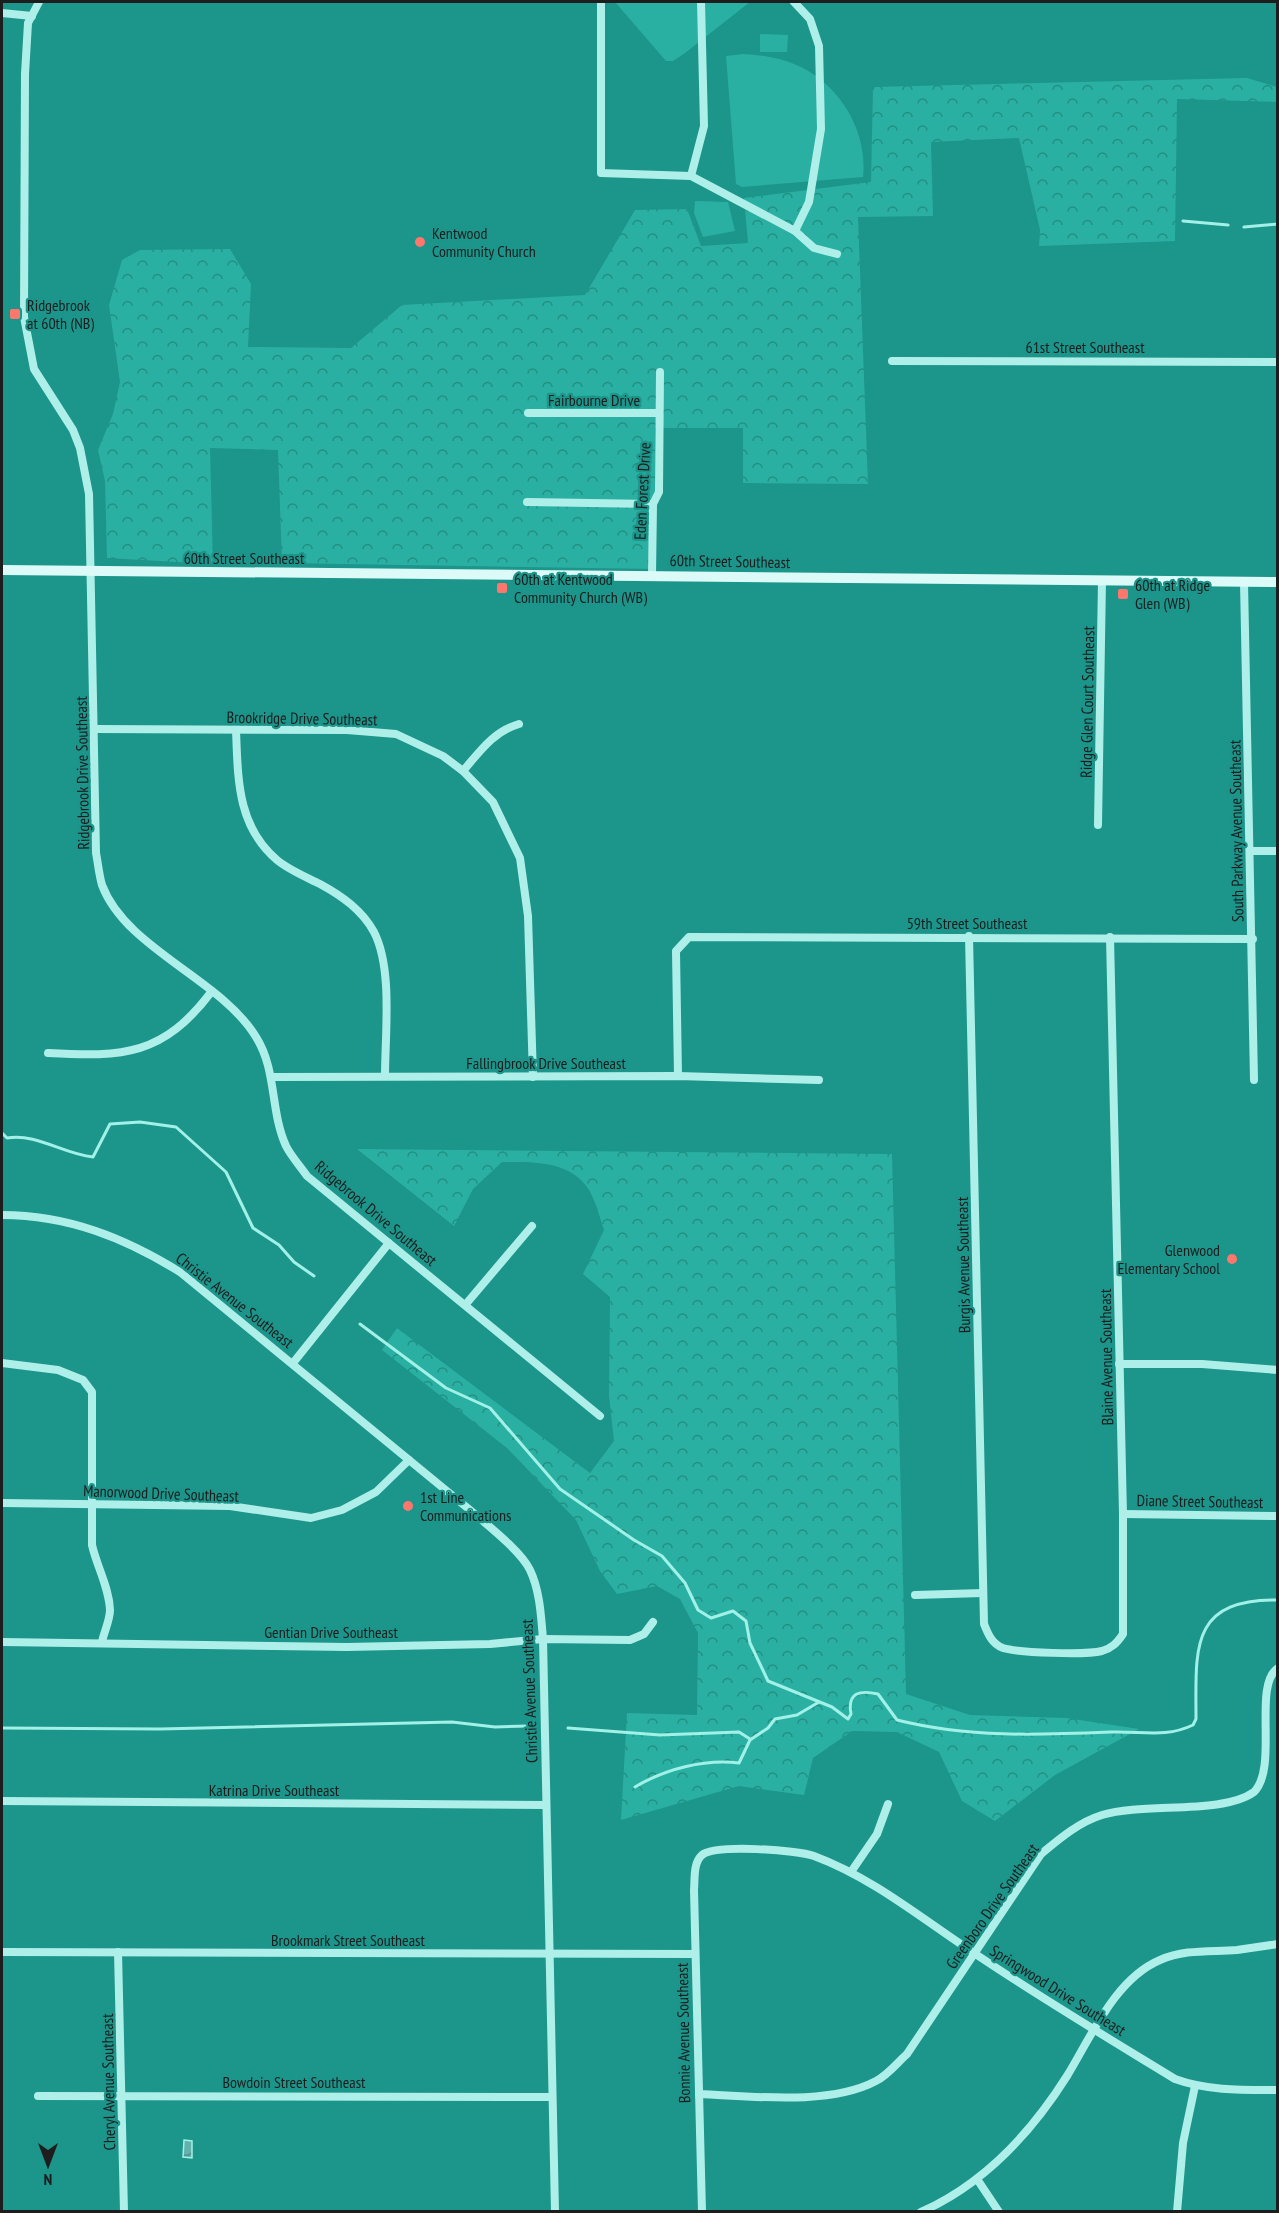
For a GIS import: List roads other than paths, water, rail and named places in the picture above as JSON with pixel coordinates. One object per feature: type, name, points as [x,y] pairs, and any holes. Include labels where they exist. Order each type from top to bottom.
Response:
[{"type":"main road","name":"60th Street Southeast","points":[[2,570],[1278,582]]},
{"type":"street","name":"Ridgebrook Drive Southeast","points":[[39,2],[28,23],[24,74],[24,317],[34,369],[73,430],[80,448],[89,494],[96,853],[102,885],[119,913],[137,932],[235,1010],[257,1037],[272,1077],[286,1146],[307,1176],[600,1416]]},
{"type":"street","points":[[601,2],[601,173],[691,176],[795,231],[813,248],[837,254]]},
{"type":"street","points":[[691,176],[704,126],[701,2]]},
{"type":"street","points":[[794,2],[810,19],[819,46],[821,129],[809,202],[795,231]]},
{"type":"street","points":[[2,13],[32,16]]},
{"type":"street","name":"61st Street Southeast","points":[[892,361],[1278,362]]},
{"type":"street","name":"Eden Forest Drive","points":[[652,576],[653,504],[659,492],[660,372]]},
{"type":"street","name":"Fairbourne Drive","points":[[528,413],[659,413]]},
{"type":"street","points":[[527,502],[653,504]]},
{"type":"street","name":"Ridge Glen Court Southeast","points":[[1098,825],[1102,580]]},
{"type":"street","name":"South Parkway Avenue Southeast","points":[[1244,582],[1253,939],[1254,1080]]},
{"type":"street","points":[[464,771],[495,734],[519,724]]},
{"type":"street","name":"Brookridge Drive Southeast","points":[[94,729],[347,730],[396,734],[443,756],[464,771],[493,802],[520,858],[528,916],[533,1077]]},
{"type":"street","points":[[236,730],[238,783],[243,809],[253,834],[277,860],[340,895],[362,914],[374,933],[384,962],[385,1076]]},
{"type":"street","points":[[1250,851],[1278,851]]},
{"type":"street","name":"59th Street Southeast","points":[[678,1076],[676,951],[683,941],[698,935],[1253,939]]},
{"type":"street","name":"Burgis Avenue Southeast","points":[[969,936],[983,1593]]},
{"type":"street","name":"Blaine Avenue Southeast","points":[[983,1593],[984,1624],[990,1639],[1002,1648],[1100,1651],[1117,1644],[1123,1634],[1123,1514],[1110,937]]},
{"type":"street","points":[[48,1053],[94,1056],[140,1050],[171,1035],[196,1012],[212,991]]},
{"type":"street","name":"Fallingbrook Drive Southeast","points":[[272,1077],[678,1076],[819,1080]]},
{"type":"street","name":"Christie Avenue Southeast","points":[[2,1215],[35,1216],[77,1224],[107,1234],[152,1255],[180,1272],[293,1363],[497,1534],[530,1568],[540,1604],[543,1639],[555,2211]]},
{"type":"street","points":[[466,1304],[532,1226]]},
{"type":"street","points":[[293,1363],[389,1244]]},
{"type":"street","points":[[2,1364],[58,1370],[82,1380],[92,1392],[92,1545],[96,1565],[106,1586],[110,1612],[102,1642]]},
{"type":"street","points":[[1119,1364],[1202,1364],[1278,1370]]},
{"type":"street","name":"Manorwood Drive Southeast","points":[[2,1503],[230,1506],[311,1518],[342,1510],[376,1492],[409,1460]]},
{"type":"street","name":"Diane Street Southeast","points":[[1123,1514],[1278,1516]]},
{"type":"street","points":[[915,1595],[983,1593]]},
{"type":"street","name":"Gentian Drive Southeast","points":[[2,1642],[347,1647],[490,1644],[543,1639],[630,1640],[644,1634],[653,1622]]},
{"type":"street","name":"Greenboro Drive Southeast","points":[[699,2094],[762,2096],[838,2094],[878,2080],[907,2054],[1041,1854],[1067,1833],[1100,1815],[1244,1799],[1257,1790],[1267,1774],[1269,1680],[1276,1668]]},
{"type":"street","name":"Katrina Drive Southeast","points":[[2,1801],[546,1805]]},
{"type":"street","points":[[851,1872],[877,1833],[888,1804]]},
{"type":"street","name":"Springwood Drive Southeast","points":[[701,1856],[712,1850],[778,1850],[812,1855],[851,1872],[973,1953],[1175,2079],[1195,2086],[1240,2091],[1278,2090]]},
{"type":"street","name":"Bonnie Avenue Southeast","points":[[701,1856],[696,1866],[695,1878],[695,1954],[702,2211]]},
{"type":"street","points":[[921,2211],[948,2200],[977,2179],[1031,2127],[1127,1984],[1159,1960],[1190,1951],[1235,1950],[1278,1944]]},
{"type":"street","name":"Brookmark Street Southeast","points":[[2,1952],[695,1954]]},
{"type":"street","name":"Cheryl Avenue Southeast","points":[[118,1952],[124,2211]]},
{"type":"street","points":[[1177,2211],[1183,2142],[1195,2086]]},
{"type":"street","name":"Bowdoin Street Southeast","points":[[38,2096],[123,2094],[551,2097]]},
{"type":"street","points":[[977,2179],[999,2211]]},
{"type":"water","points":[[184,2140],[192,2141],[192,2158],[183,2157]]},
{"type":"waterway","points":[[1183,221],[1228,225]]},
{"type":"waterway","points":[[1244,227],[1278,224]]},
{"type":"waterway","points":[[2,1133],[7,1138],[29,1138],[93,1157],[110,1124],[140,1122],[176,1127],[226,1172],[253,1228],[279,1245],[294,1262],[314,1276]]},
{"type":"waterway","points":[[360,1324],[446,1388],[490,1408],[560,1489],[634,1540],[662,1556],[685,1583],[698,1610],[711,1618],[733,1611],[746,1621],[750,1643],[768,1681],[832,1707],[848,1719],[851,1714],[850,1707],[853,1697],[866,1692],[878,1694],[897,1720],[951,1730],[1031,1734],[1163,1733],[1183,1729],[1193,1725],[1196,1719],[1198,1650],[1204,1633],[1213,1619],[1228,1608],[1249,1602],[1278,1600]]},
{"type":"waterway","points":[[635,1787],[672,1770],[699,1764],[739,1763],[750,1740],[768,1728],[775,1719],[797,1715],[819,1702]]},
{"type":"waterway","points":[[2,1728],[160,1729],[452,1722],[495,1727],[527,1726]]},
{"type":"waterway","points":[[568,1728],[660,1735],[739,1732],[750,1739]]},
{"type":"place","name":"Kentwood Community Church","points":[[420,242]]},
{"type":"place","name":"Ridgebrook at 60th (NB)","points":[[15,314]]},
{"type":"place","name":"60th at Kentwood Community Church (WB)","points":[[502,588]]},
{"type":"place","name":"60th at Ridge Glen (WB)","points":[[1123,594]]},
{"type":"place","name":"Glenwood Elementary School","points":[[1232,1259]]},
{"type":"place","name":"1st Line Communications","points":[[408,1506]]}]
